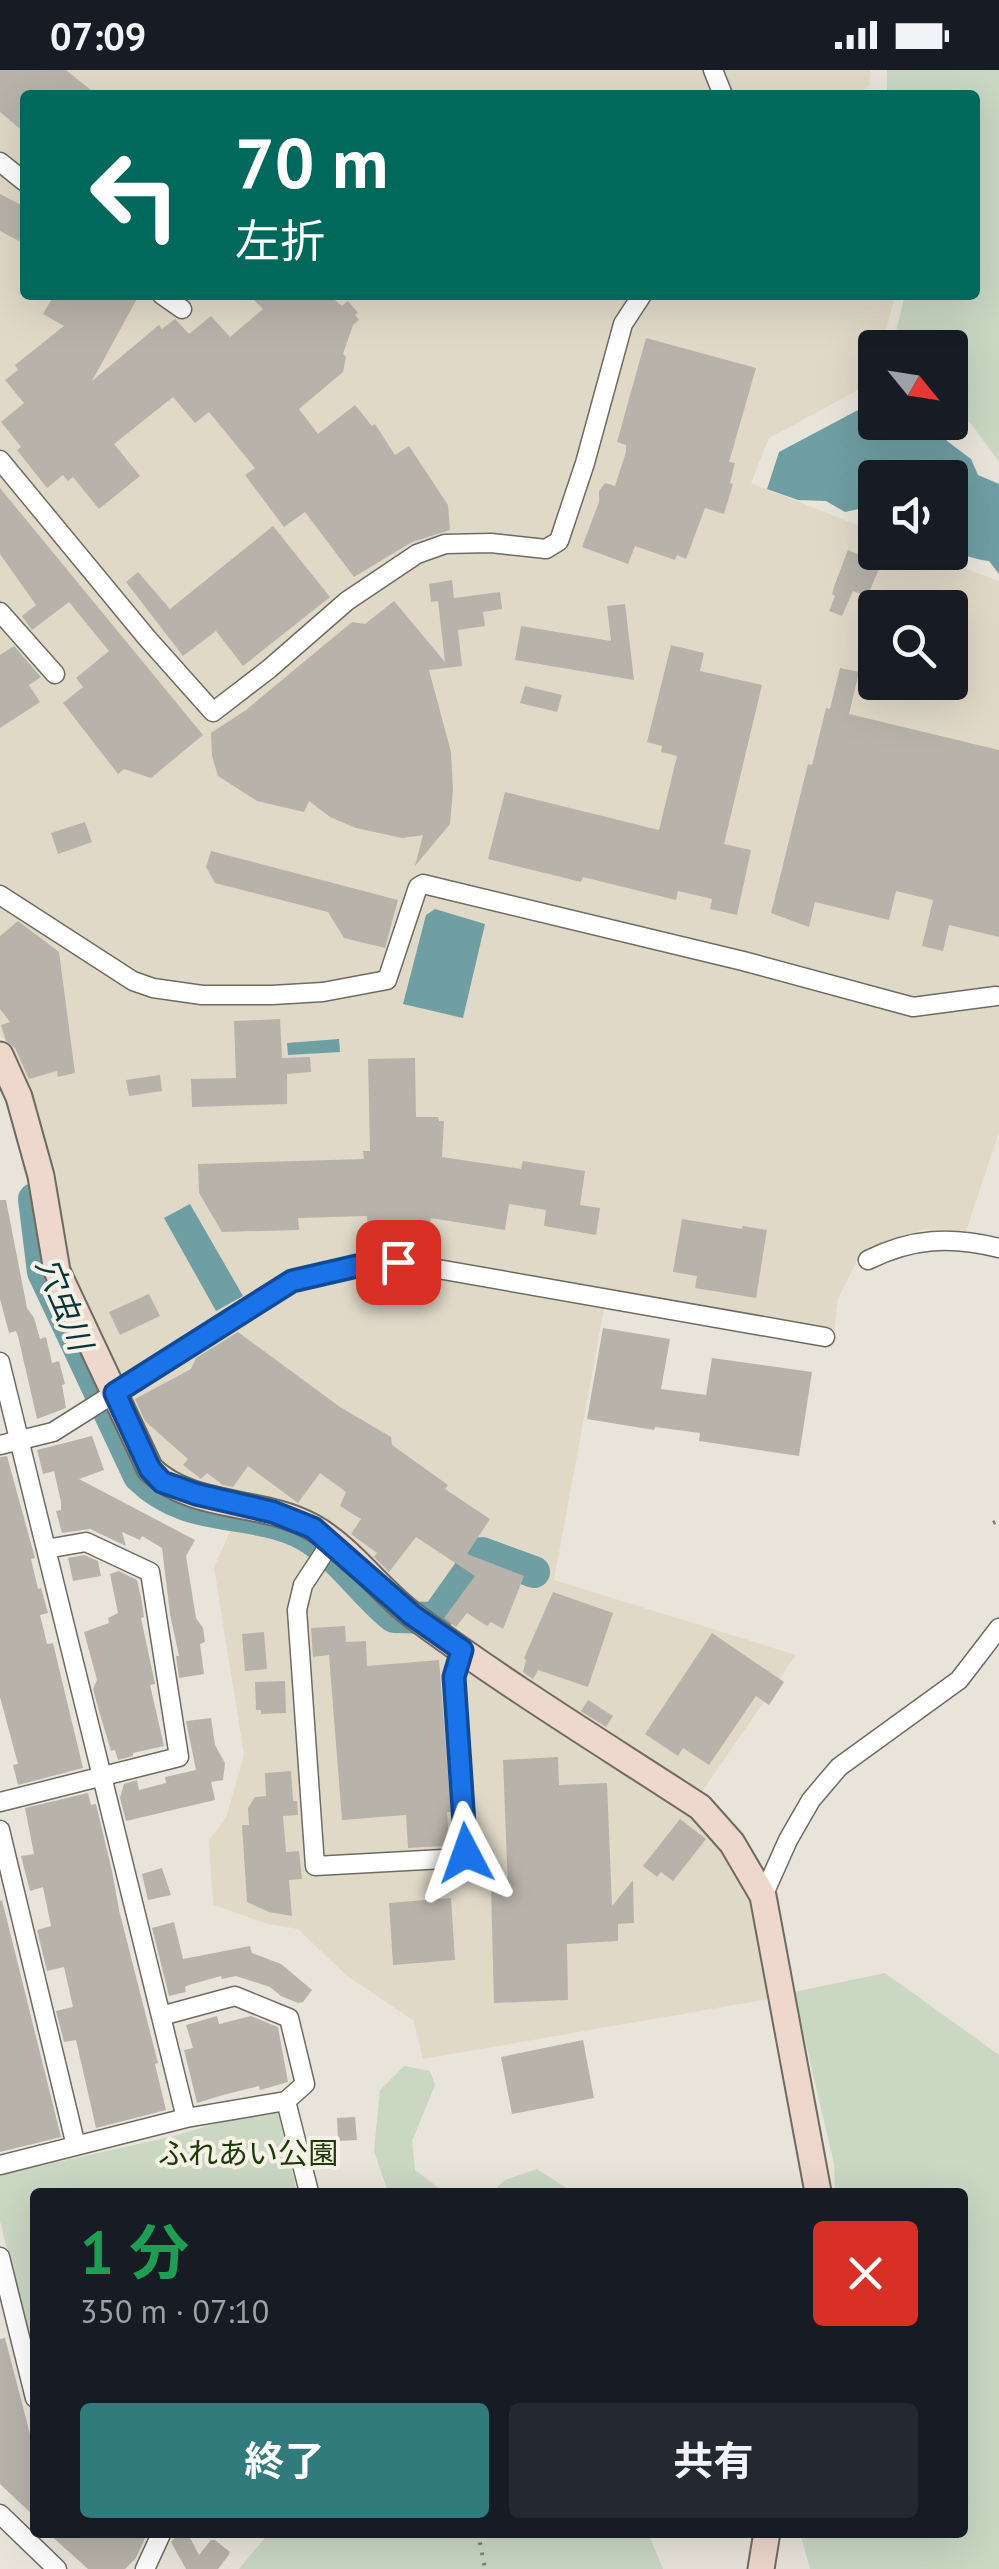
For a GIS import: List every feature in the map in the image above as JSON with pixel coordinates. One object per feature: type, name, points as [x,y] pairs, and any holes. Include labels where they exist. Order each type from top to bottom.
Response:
[{"type":"street","points":[[0,162],[20,178]]},
{"type":"street","points":[[169,300],[182,309]]},
{"type":"street","points":[[0,460],[213,712],[270,669],[346,600],[417,554],[444,544],[491,543],[546,549],[559,541],[623,324],[639,300]]},
{"type":"street","points":[[0,612],[55,674]]},
{"type":"street","points":[[0,895],[133,981],[202,995],[324,992],[386,980],[418,887],[423,884],[743,961],[913,1007],[996,996]]},
{"type":"street","points":[[0,1055],[19,1097],[42,1176],[57,1270],[150,1469],[162,1482],[313,1528],[412,1615],[700,1808],[732,1843],[764,1896],[817,2188]]},
{"type":"street","points":[[868,1260],[912,1242],[936,1239],[999,1248]]},
{"type":"street","points":[[0,1445],[53,1432],[292,1281],[357,1266],[398,1262],[825,1337]]},
{"type":"street","points":[[0,1362],[186,2118]]},
{"type":"street","points":[[332,1541],[303,1585],[297,1610],[314,1866],[462,1858],[466,1853],[454,1677],[462,1650]]},
{"type":"street","points":[[0,1802],[179,1756],[150,1572],[86,1542],[46,1549]]},
{"type":"street","points":[[764,1896],[788,1840],[811,1800],[839,1767],[958,1680],[999,1628]]},
{"type":"street","points":[[0,1830],[76,2146]]},
{"type":"street","points":[[0,2164],[186,2118],[286,2100],[305,2084],[289,2018],[235,1996],[161,2016]]},
{"type":"street","points":[[286,2100],[308,2188]]},
{"type":"street","points":[[0,2258],[30,2378]]},
{"type":"street","points":[[0,2514],[57,2569]]},
{"type":"street","points":[[146,2569],[159,2538]]},
{"type":"street","points":[[762,2569],[766,2538]]},
{"type":"path","points":[[479,2538],[485,2569]]},
{"type":"shaded area","points":[[0,70],[871,70],[869,86],[863,90],[20,90],[20,300],[894,300],[886,330],[858,330],[858,390],[769,438],[751,483],[858,525],[858,570],[968,569],[999,581],[999,1132],[966,1231],[923,1229],[860,1254],[838,1299],[832,1348],[604,1309],[554,1580],[796,1655],[688,1812],[727,1850],[760,1925],[774,1998],[423,2059],[414,2021],[347,1976],[298,1929],[268,1924],[213,1905],[209,1840],[226,1818],[244,1755],[214,1567],[242,1505],[161,1469],[152,1452],[121,1374],[66,1262],[56,1171],[12,1048],[0,1035]]},
{"type":"green space","points":[[887,70],[999,70],[999,462],[968,421],[968,330],[896,330],[904,300],[980,300],[980,90],[887,90]]},
{"type":"green space","points":[[885,1973],[999,2055],[999,2569],[810,2569],[801,2538],[968,2538],[968,2188],[835,2188],[834,2164],[794,1992]]},
{"type":"green space","points":[[404,2066],[430,2071],[435,2085],[412,2141],[415,2170],[439,2188],[387,2188],[374,2151],[380,2090]]},
{"type":"green space","name":"ふれあい公園","points":[[269,2108],[278,2112],[296,2188],[30,2188],[30,2342],[0,2221],[0,2175],[174,2136]]},
{"type":"green space","points":[[537,2169],[567,2188],[496,2188],[505,2180]]},
{"type":"green space","points":[[265,2538],[650,2538],[663,2569],[239,2569]]},
{"type":"water","points":[[858,410],[858,440],[947,440],[971,459],[978,475],[999,484],[999,574],[989,561],[968,556],[968,460],[858,460],[858,509],[845,512],[826,501],[798,500],[767,489],[779,452]]},
{"type":"water","points":[[435,909],[485,924],[463,1018],[403,1004],[426,915]]},
{"type":"water","points":[[339,1039],[340,1052],[288,1055],[287,1043]]},
{"type":"water","points":[[190,1204],[243,1296],[216,1311],[164,1218]]},
{"type":"building","points":[[0,70],[66,70],[91,90],[20,90],[20,129],[0,112]]},
{"type":"building","points":[[0,194],[20,204],[20,239],[0,231]]},
{"type":"building","points":[[51,300],[136,300],[92,381],[159,325],[162,329],[175,319],[189,334],[211,316],[230,337],[263,309],[254,300],[335,300],[342,306],[348,301],[359,320],[353,325],[343,354],[343,372],[299,409],[318,434],[355,405],[372,426],[375,424],[395,455],[409,446],[448,505],[450,530],[412,542],[354,577],[305,512],[284,527],[245,475],[255,468],[209,412],[195,423],[173,397],[114,444],[140,476],[99,509],[73,477],[68,481],[63,475],[47,488],[1,422],[24,403],[5,380],[18,370],[15,365],[64,326],[43,314]]},
{"type":"building","points":[[646,338],[756,368],[729,462],[735,463],[730,483],[733,484],[724,514],[705,508],[686,559],[677,555],[675,560],[635,546],[628,564],[582,547],[599,502],[599,491],[605,483],[615,486],[626,452],[626,445],[617,442]]},
{"type":"building","points":[[0,488],[203,735],[151,778],[124,769],[118,774],[63,703],[83,687],[76,678],[109,651],[69,602],[32,630],[22,616],[36,605],[0,554]]},
{"type":"building","points":[[273,526],[330,597],[243,666],[216,631],[183,656],[126,582],[138,572],[170,609]]},
{"type":"building","points":[[848,550],[858,554],[858,570],[878,570],[870,590],[853,591],[842,616],[829,611]]},
{"type":"building","points":[[452,580],[454,598],[500,592],[502,609],[483,612],[485,626],[458,630],[462,666],[429,670],[451,752],[453,790],[450,824],[415,866],[423,835],[402,838],[356,828],[330,817],[309,801],[304,812],[257,801],[218,776],[211,733],[246,710],[352,622],[365,624],[394,601],[445,662],[438,601],[431,602],[429,584]]},
{"type":"building","points":[[625,604],[634,680],[515,660],[521,626],[611,641],[607,606]]},
{"type":"building","points":[[671,645],[704,653],[700,671],[762,685],[724,844],[751,850],[737,915],[710,909],[712,899],[678,891],[676,900],[488,859],[505,792],[659,830],[677,756],[661,752],[662,746],[647,742]]},
{"type":"building","points":[[14,646],[41,677],[29,685],[40,702],[0,728],[0,655]]},
{"type":"building","points":[[840,668],[858,672],[849,714],[999,750],[999,937],[949,925],[943,951],[922,946],[933,900],[896,891],[889,920],[815,902],[809,927],[771,913],[808,764],[812,765],[826,708],[830,709]]},
{"type":"building","points":[[525,686],[562,695],[557,712],[520,703]]},
{"type":"building","points":[[85,822],[92,842],[58,854],[51,833]]},
{"type":"building","points":[[211,851],[398,900],[385,948],[344,938],[328,912],[215,883],[206,867]]},
{"type":"building","points":[[18,921],[59,952],[75,1073],[58,1077],[57,1071],[29,1079],[15,1048],[6,1041],[1,1025],[10,1022],[0,1009],[0,936]]},
{"type":"building","points":[[280,1019],[282,1058],[310,1057],[311,1072],[287,1074],[287,1104],[192,1107],[191,1079],[236,1078],[234,1021]]},
{"type":"building","points":[[415,1058],[416,1117],[438,1117],[444,1121],[442,1157],[521,1169],[523,1161],[585,1171],[580,1205],[600,1208],[596,1235],[544,1226],[546,1210],[509,1204],[505,1230],[431,1218],[428,1235],[368,1238],[367,1216],[298,1218],[299,1230],[222,1232],[199,1193],[198,1164],[364,1159],[363,1151],[370,1151],[368,1059]]},
{"type":"building","points":[[160,1075],[162,1091],[129,1096],[126,1080]]},
{"type":"building","points":[[0,1200],[6,1200],[27,1308],[40,1339],[46,1337],[52,1363],[59,1361],[65,1384],[62,1385],[66,1408],[37,1419],[18,1336],[16,1331],[9,1333],[0,1299]]},
{"type":"building","points":[[682,1219],[767,1230],[756,1298],[695,1288],[697,1276],[673,1272]]},
{"type":"building","points":[[149,1294],[160,1316],[120,1335],[109,1312]]},
{"type":"building","points":[[603,1328],[670,1339],[661,1389],[706,1395],[712,1358],[812,1372],[799,1456],[699,1441],[700,1433],[587,1419]]},
{"type":"building","points":[[238,1332],[340,1407],[391,1437],[392,1445],[448,1485],[445,1489],[490,1519],[467,1554],[524,1576],[503,1629],[491,1622],[487,1626],[467,1613],[456,1627],[444,1618],[475,1576],[416,1537],[389,1572],[374,1557],[377,1553],[351,1534],[361,1519],[340,1506],[346,1492],[320,1473],[298,1503],[248,1466],[233,1487],[207,1473],[201,1479],[183,1465],[188,1459],[145,1421],[135,1399],[191,1369],[196,1358]]},
{"type":"building","points":[[92,1436],[104,1470],[79,1479],[195,1540],[186,1556],[196,1618],[203,1628],[205,1642],[200,1644],[204,1674],[179,1678],[162,1548],[142,1536],[140,1540],[122,1532],[126,1546],[90,1529],[62,1533],[56,1511],[61,1510],[61,1502],[54,1471],[43,1474],[37,1450]]},
{"type":"building","points":[[7,1456],[35,1558],[31,1559],[38,1589],[41,1588],[48,1613],[40,1615],[47,1644],[53,1643],[83,1768],[18,1785],[13,1765],[18,1764],[0,1697],[0,1457]]},
{"type":"building","points":[[84,1555],[98,1561],[101,1576],[73,1581],[68,1558]]},
{"type":"building","points":[[119,1571],[137,1580],[155,1684],[150,1685],[164,1746],[118,1760],[115,1750],[111,1751],[93,1689],[97,1680],[84,1632],[109,1623],[108,1618],[118,1613],[110,1574]]},
{"type":"building","points":[[553,1592],[613,1613],[588,1687],[538,1670],[533,1679],[523,1672],[524,1658]]},
{"type":"building","points":[[345,1626],[346,1642],[366,1641],[367,1666],[439,1660],[451,1812],[447,1812],[449,1841],[444,1846],[408,1848],[406,1815],[342,1820],[329,1655],[313,1657],[311,1628]]},
{"type":"building","points":[[264,1632],[267,1669],[245,1671],[242,1634]]},
{"type":"building","points":[[712,1633],[784,1682],[769,1705],[756,1696],[709,1765],[683,1748],[678,1756],[645,1734]]},
{"type":"building","points":[[285,1681],[286,1713],[261,1714],[261,1710],[256,1710],[255,1682]]},
{"type":"building","points":[[588,1700],[613,1716],[606,1727],[581,1711]]},
{"type":"building","points":[[211,1718],[215,1745],[225,1763],[223,1780],[211,1782],[215,1800],[126,1821],[120,1798],[124,1784],[137,1780],[139,1790],[166,1783],[165,1777],[196,1770],[186,1721]]},
{"type":"building","points":[[558,1757],[559,1785],[607,1783],[612,1906],[633,1880],[634,1923],[618,1924],[618,1941],[567,1944],[568,2000],[494,2003],[491,1889],[508,1888],[503,1760]]},
{"type":"building","points":[[291,1771],[298,1815],[283,1816],[286,1852],[299,1851],[302,1879],[289,1880],[292,1916],[269,1912],[247,1902],[242,1825],[249,1825],[248,1808],[255,1797],[266,1796],[265,1773]]},
{"type":"building","points":[[88,1793],[91,1805],[96,1804],[166,2110],[96,2128],[76,2040],[64,2042],[56,2011],[73,2007],[64,1967],[47,1971],[37,1930],[51,1926],[43,1887],[30,1891],[21,1856],[34,1854],[25,1808]]},
{"type":"building","points":[[680,1819],[706,1839],[673,1881],[661,1872],[657,1877],[643,1866]]},
{"type":"building","points":[[162,1868],[171,1895],[148,1900],[142,1874]]},
{"type":"building","points":[[451,1898],[455,1960],[393,1965],[389,1903]]},
{"type":"building","points":[[0,1901],[61,2137],[0,2152]]},
{"type":"building","points":[[174,1922],[183,1959],[250,1946],[252,1953],[281,1964],[312,1990],[298,2003],[270,1987],[236,1976],[221,1976],[189,1985],[186,1992],[169,1996],[152,1928]]},
{"type":"building","points":[[217,2016],[219,2024],[251,2016],[278,2027],[288,2082],[197,2103],[184,2050],[193,2048],[186,2025]]},
{"type":"building","points":[[583,2040],[594,2098],[512,2114],[501,2057]]},
{"type":"building","points":[[355,2117],[357,2140],[338,2141],[337,2118]]},
{"type":"building","points":[[5,2338],[30,2434],[30,2512],[0,2484],[0,2339]]},
{"type":"building","points":[[54,2538],[145,2538],[136,2558],[125,2569],[88,2569]]},
{"type":"building","points":[[175,2538],[190,2538],[199,2555],[215,2540],[230,2552],[218,2569],[186,2569],[171,2542]]},
{"type":"waterway","name":"穴虫川","points":[[34,1199],[43,1272],[139,1476],[157,1491],[196,1508],[277,1524],[311,1538],[394,1617],[436,1618],[482,1553],[534,1572]]},
{"type":"route","points":[[398,1262],[357,1266],[292,1281],[115,1393],[150,1469],[162,1482],[273,1512],[313,1528],[412,1615],[462,1650],[454,1677],[466,1853]]}]
